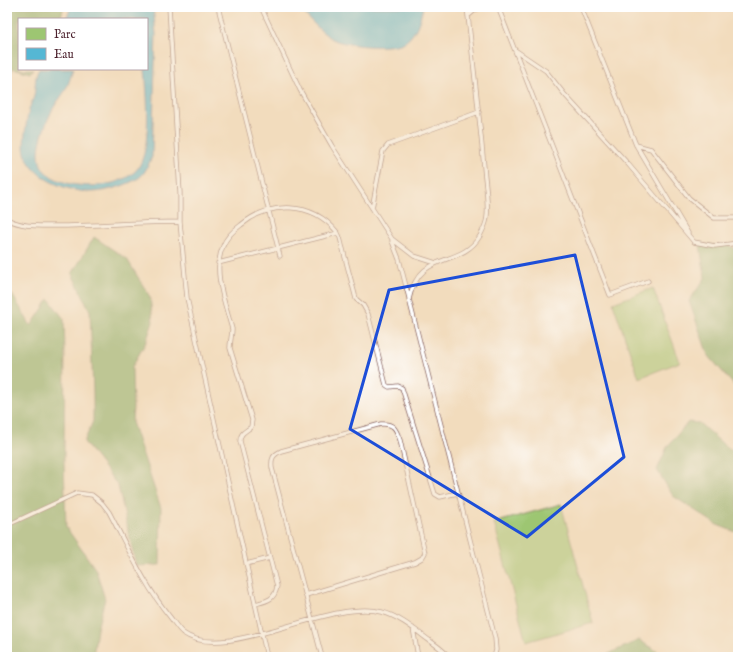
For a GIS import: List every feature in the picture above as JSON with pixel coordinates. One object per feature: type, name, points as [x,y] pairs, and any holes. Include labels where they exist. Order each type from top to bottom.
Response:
[{"type":"lane","points":[[169,7],[180,193],[180,222],[187,298],[267,657]]},
{"type":"lane","points":[[218,7],[267,210],[280,256]]},
{"type":"lane","points":[[261,7],[300,90],[332,146],[392,239],[410,299],[495,638],[496,650],[494,657]]},
{"type":"lane","points":[[410,299],[412,286],[416,279],[425,270],[436,263],[466,251],[475,244],[487,221],[487,203],[479,112],[467,7]]},
{"type":"lane","points":[[468,16],[475,10],[482,7]]},
{"type":"lane","points":[[492,7],[498,8],[610,295],[648,282]]},
{"type":"lane","points":[[581,7],[636,145],[694,242]]},
{"type":"lane","points":[[514,49],[546,71],[565,95],[628,164],[694,242],[716,246],[738,243]]},
{"type":"lane","points":[[372,208],[383,151],[388,145],[479,112]]},
{"type":"lane","points":[[636,145],[652,149],[689,198],[714,218],[736,218],[738,216]]},
{"type":"lane","points":[[255,604],[271,599],[276,593],[277,586],[240,441],[240,436],[242,433],[251,427],[252,420],[230,348],[232,328],[221,284],[218,263],[223,245],[234,230],[248,219],[267,210],[285,207],[302,210],[319,216],[338,233],[356,299],[363,305],[368,314],[386,385],[389,387],[398,386],[402,388],[406,396],[435,494],[440,497],[458,493]]},
{"type":"lane","points":[[7,220],[28,225],[80,226],[146,222],[180,222]]},
{"type":"lane","points":[[218,263],[338,233]]},
{"type":"lane","points":[[392,239],[414,256],[436,263]]},
{"type":"lane","points":[[306,595],[415,562],[422,558],[425,553],[400,440],[396,429],[392,425],[381,424],[281,451],[274,455],[272,461],[272,468],[322,657]]},
{"type":"lane","points":[[7,524],[77,493],[92,496],[102,503],[109,512],[143,578],[165,611],[183,633],[198,641],[212,644],[227,642],[261,635],[345,612],[369,610],[383,612],[413,628],[449,657]]},
{"type":"lane","points":[[246,564],[270,558]]},
{"type":"lane","points":[[413,628],[418,657]]},
{"type":"highlighted area","points":[[575,255],[624,457],[527,537],[350,429],[389,290]]},
{"type":"green space","points":[[7,7],[64,7],[60,18],[18,18],[18,69],[13,68],[7,81]]},
{"type":"green space","points":[[20,70],[32,70],[30,73]]},
{"type":"green space","points":[[94,237],[127,259],[150,297],[153,322],[146,342],[132,367],[132,422],[161,508],[160,565],[136,566],[118,486],[84,442],[93,421],[90,311],[72,274]]},
{"type":"green space","points":[[700,245],[728,245],[738,250],[738,390],[708,355],[689,301],[705,278]]},
{"type":"green space","points":[[653,288],[680,362],[639,378],[613,303]]},
{"type":"green space","points":[[12,294],[31,326],[49,299],[64,319],[64,461],[66,527],[96,570],[105,599],[97,629],[93,657],[7,657],[7,301]]},
{"type":"green space","points":[[688,422],[699,423],[738,455],[738,533],[717,525],[673,496],[657,470],[667,447]]},
{"type":"green space","points":[[561,504],[593,623],[526,642],[494,523]]},
{"type":"green space","points":[[639,640],[666,657],[605,657],[606,655]]},
{"type":"water","points":[[71,7],[153,7],[156,34],[152,157],[142,175],[125,185],[112,189],[92,192],[67,188],[41,176],[29,162],[25,153],[24,138],[26,125],[34,96],[36,75],[38,70],[73,70],[67,87],[52,111],[42,136],[39,156],[44,170],[57,180],[94,186],[120,181],[138,168],[142,159],[148,120],[145,70],[148,70],[148,18],[66,18]]},
{"type":"water","points":[[299,7],[423,7],[417,26],[412,35],[405,42],[389,46],[367,46],[345,43],[330,38],[313,23]]}]
